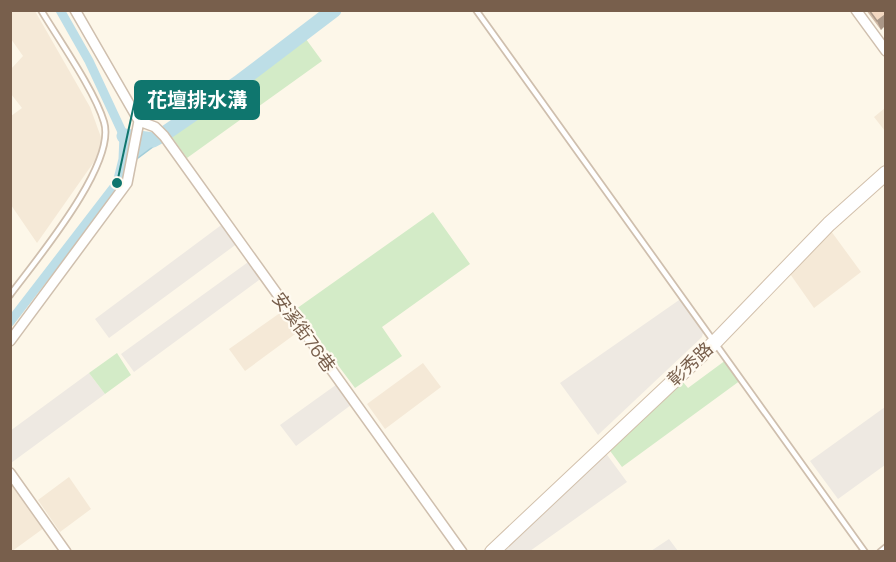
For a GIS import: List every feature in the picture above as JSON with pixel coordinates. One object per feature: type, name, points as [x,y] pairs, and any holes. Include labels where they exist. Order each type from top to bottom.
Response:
[{"type":"street","points":[[10,341],[127,183],[139,121],[75,10]]},
{"type":"street","points":[[856,10],[885,51]]},
{"type":"street","name":"安溪街76巷","points":[[139,121],[155,127],[164,136],[462,552]]},
{"type":"street","name":"彰秀路","points":[[492,552],[714,343],[829,224],[885,173]]},
{"type":"street","points":[[10,474],[66,552]]},
{"type":"lane","points":[[10,295],[88,186],[106,139],[104,122],[89,91],[41,10]]},
{"type":"lane","points":[[476,10],[864,552]]},
{"type":"lane","points":[[880,552],[885,547]]},
{"type":"shaded area","points":[[11,10],[35,11],[90,107],[102,140],[96,159],[37,243],[11,205],[11,116],[22,108],[11,94],[11,69],[23,56],[11,39]]},
{"type":"shaded area","points":[[885,108],[885,131],[874,117]]},
{"type":"shaded area","points":[[224,223],[238,243],[109,338],[95,319]]},
{"type":"shaded area","points":[[831,231],[861,272],[814,308],[788,271]]},
{"type":"shaded area","points":[[251,260],[263,277],[134,372],[121,354]]},
{"type":"shaded area","points":[[682,298],[704,329],[702,337],[598,435],[560,383]]},
{"type":"shaded area","points":[[287,308],[302,329],[245,371],[229,349]]},
{"type":"shaded area","points":[[423,363],[441,387],[385,429],[367,404]]},
{"type":"shaded area","points":[[89,373],[105,394],[11,463],[10,431]]},
{"type":"shaded area","points":[[340,382],[355,402],[296,446],[280,425]]},
{"type":"shaded area","points":[[885,407],[885,465],[838,499],[810,461]]},
{"type":"shaded area","points":[[602,448],[627,482],[530,551],[491,552]]},
{"type":"shaded area","points":[[10,473],[48,525],[11,552],[10,551]]},
{"type":"shaded area","points":[[69,477],[91,509],[60,532],[38,500]]},
{"type":"shaded area","points":[[669,539],[678,551],[651,551]]},
{"type":"green space","points":[[303,35],[322,61],[187,158],[169,133]]},
{"type":"green space","points":[[433,212],[470,264],[382,327],[402,356],[355,388],[296,309]]},
{"type":"green space","points":[[117,353],[131,375],[105,394],[89,373]]},
{"type":"green space","points":[[726,360],[741,380],[622,467],[605,444],[678,376],[688,388]]},
{"type":"water","points":[[164,134],[166,137],[118,173],[113,183],[123,159],[124,136],[153,140]]},
{"type":"building","points":[[869,10],[885,10],[885,15],[877,21]]},
{"type":"waterway","points":[[10,322],[117,183],[123,159],[124,136],[89,61],[60,10]]},
{"type":"waterway","points":[[124,136],[153,140],[164,134],[238,83],[334,10]]},
{"type":"place","name":"花壇排水溝","points":[[117,183]]}]
